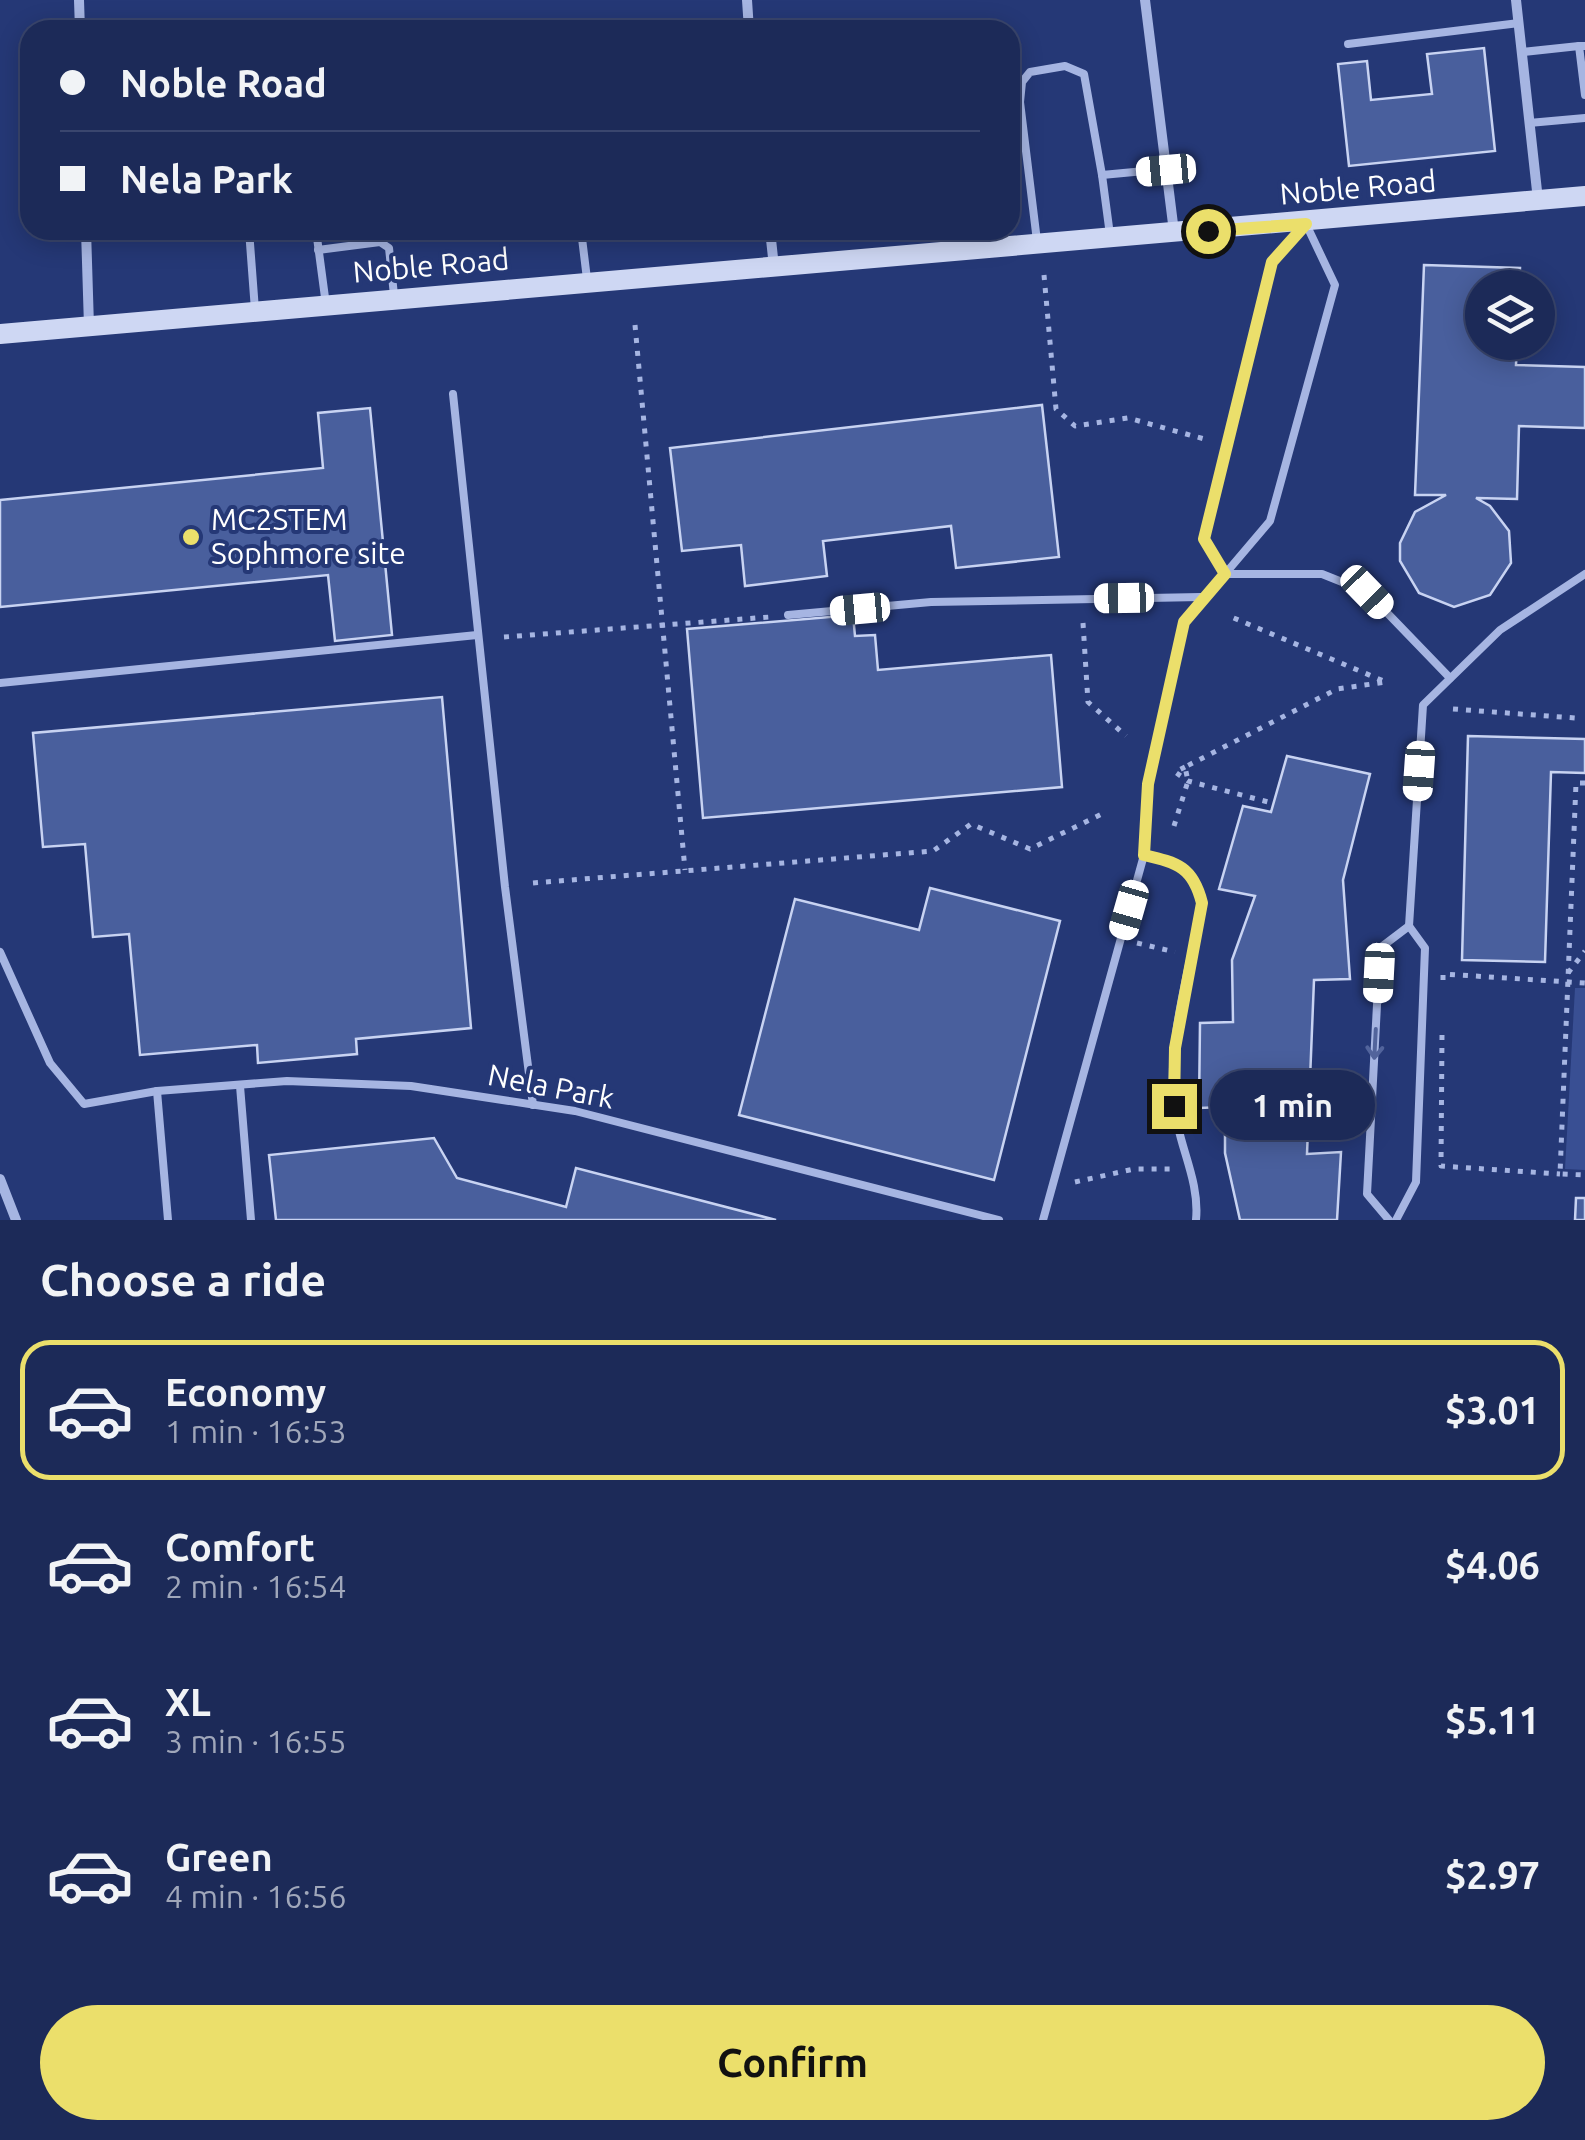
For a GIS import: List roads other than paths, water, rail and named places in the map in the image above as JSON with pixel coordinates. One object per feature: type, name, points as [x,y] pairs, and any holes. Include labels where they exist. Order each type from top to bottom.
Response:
[{"type":"main road","name":"Noble Road","points":[[0,334],[1306,224],[1585,196]]},
{"type":"street","points":[[1145,0],[1174,233]]},
{"type":"street","points":[[1516,0],[1538,200]]},
{"type":"street","points":[[86,240],[89,326]]},
{"type":"street","points":[[771,240],[774,267]]},
{"type":"street","points":[[0,1178],[16,1220]]},
{"type":"lane","points":[[1348,44],[1519,23]]},
{"type":"lane","points":[[1523,52],[1582,46],[1585,96]]},
{"type":"lane","points":[[1038,246],[1020,102],[1022,82],[1030,72],[1065,66],[1084,74],[1110,238]]},
{"type":"lane","points":[[1529,123],[1585,118]]},
{"type":"lane","points":[[1102,175],[1166,170]]},
{"type":"lane","points":[[1042,1220],[1144,855],[1148,784],[1184,622],[1202,597],[1225,574],[1270,521],[1335,285],[1306,224],[1272,262],[1204,539],[1225,574]]},
{"type":"lane","points":[[250,240],[255,311]]},
{"type":"lane","points":[[317,240],[326,305]]},
{"type":"lane","points":[[582,240],[588,284]]},
{"type":"lane","points":[[318,250],[380,242],[389,248],[394,300]]},
{"type":"lane","points":[[454,394],[477,635],[533,1105]]},
{"type":"lane","points":[[1225,574],[1322,574],[1367,592],[1450,678]]},
{"type":"lane","points":[[1396,1220],[1416,1182],[1425,948],[1409,926],[1423,705],[1500,630],[1585,574]]},
{"type":"lane","points":[[788,615],[931,602],[1202,597]]},
{"type":"lane","points":[[0,683],[477,635]]},
{"type":"lane","points":[[1144,855],[1184,864],[1197,882],[1202,903],[1175,1048],[1174,1106],[1198,1199],[1196,1220]]},
{"type":"lane","points":[[1389,1220],[1367,1194],[1380,948],[1409,926]]},
{"type":"lane","name":"Nela Park","points":[[0,952],[50,1063],[84,1104],[157,1091],[287,1081],[411,1086],[575,1111],[999,1220]]},
{"type":"lane","points":[[240,1086],[251,1220]]},
{"type":"lane","points":[[157,1091],[168,1220]]},
{"type":"place","name":"MC2STEM Sophmore site","points":[[191,537]]}]
